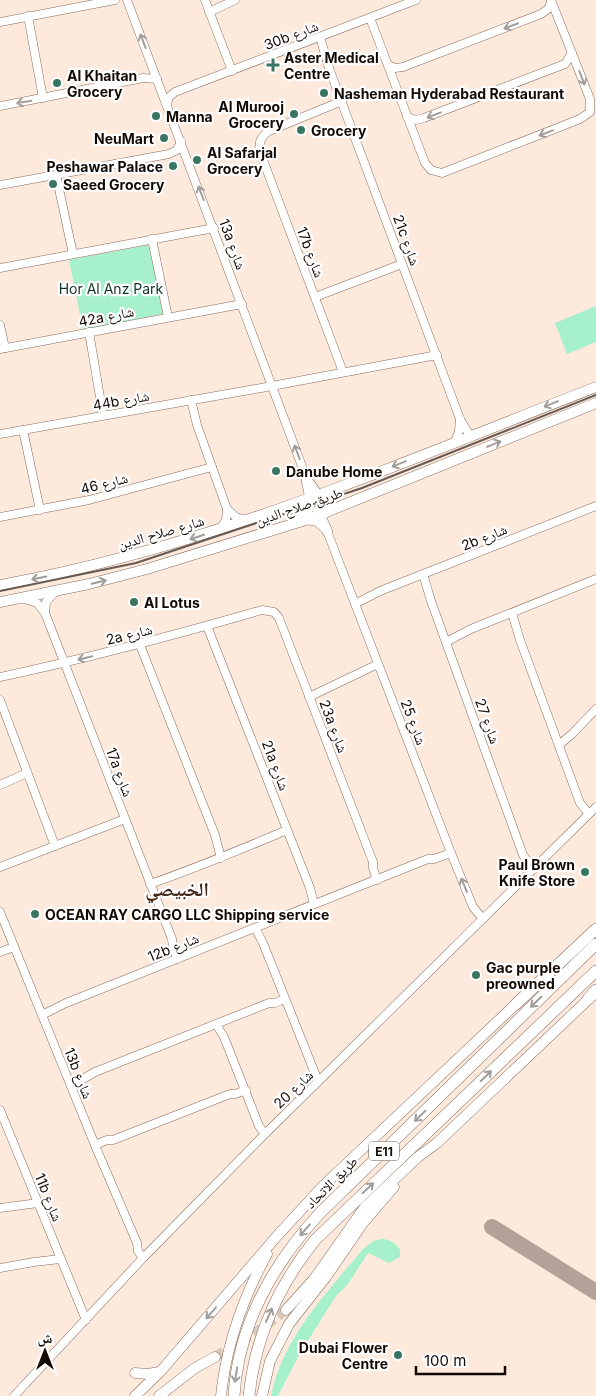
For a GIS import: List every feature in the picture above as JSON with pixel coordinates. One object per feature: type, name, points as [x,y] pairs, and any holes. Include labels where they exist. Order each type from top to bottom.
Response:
[{"type":"highway","points":[[516,1004],[596,929]]},
{"type":"highway","name":"طريق الاتحاد","points":[[234,1396],[242,1348],[251,1319],[266,1286],[291,1247],[320,1213],[596,944]]},
{"type":"highway","name":"E11","points":[[249,1396],[254,1362],[265,1324],[291,1272],[315,1240],[596,971]]},
{"type":"main road","name":"طريق صلاح الدين","points":[[318,495],[596,386]]},
{"type":"main road","name":"طريق صلاح الدين","points":[[0,602],[56,591],[147,569],[305,520],[596,403]]},
{"type":"main road","points":[[373,494],[387,481],[467,449],[471,443],[470,436]]},
{"type":"main road","points":[[354,482],[359,470]]},
{"type":"main road","points":[[306,477],[318,495],[319,515],[327,531]]},
{"type":"main road","points":[[232,544],[243,535],[303,516],[318,495]]},
{"type":"main road","name":"شارع صلاح الدين","points":[[0,585],[120,559],[248,520],[318,495]]},
{"type":"main road","points":[[286,1310],[314,1279],[365,1207],[418,1157],[437,1143],[593,994]]},
{"type":"main road","points":[[135,1396],[160,1372],[277,1236],[323,1186],[516,1004]]},
{"type":"main road","points":[[262,1396],[270,1361],[289,1324],[372,1212],[426,1158],[437,1143]]},
{"type":"main road","points":[[221,1396],[227,1357],[241,1310],[277,1236]]},
{"type":"main road","points":[[159,1396],[195,1368],[215,1357]]},
{"type":"main road","points":[[135,1374],[160,1372]]},
{"type":"street","points":[[0,22],[116,0]]},
{"type":"street","name":"13a شارع","points":[[127,0],[214,226],[306,477]]},
{"type":"street","points":[[207,6],[228,0]]},
{"type":"street","points":[[207,6],[234,0]]},
{"type":"street","name":"30b شارع","points":[[162,90],[168,93],[175,92],[416,0]]},
{"type":"street","points":[[388,65],[395,68],[403,67],[541,14],[548,9],[551,1]]},
{"type":"street","points":[[370,18],[425,163],[435,172],[446,172],[580,119],[590,112],[590,99],[551,1]]},
{"type":"street","points":[[207,6],[232,71]]},
{"type":"street","points":[[28,16],[43,98]]},
{"type":"street","name":"21c شارع","points":[[318,38],[460,419],[470,436]]},
{"type":"street","points":[[408,116],[420,120],[450,109],[560,66],[568,61],[572,53]]},
{"type":"street","points":[[0,106],[144,78],[157,79]]},
{"type":"street","points":[[167,104],[169,97],[175,92]]},
{"type":"street","name":"17b شارع","points":[[342,101],[269,132],[260,141],[260,152],[343,372]]},
{"type":"street","points":[[0,185],[169,154],[177,150],[181,141]]},
{"type":"street","points":[[56,175],[73,254]]},
{"type":"street","points":[[0,268],[214,226]]},
{"type":"street","points":[[152,239],[168,317]]},
{"type":"street","points":[[315,297],[402,264]]},
{"type":"street","name":"42a شارع","points":[[2,348],[242,302]]},
{"type":"street","points":[[0,325],[2,348]]},
{"type":"street","points":[[89,332],[103,416]]},
{"type":"street","name":"44b شارع","points":[[0,434],[406,361],[436,353]]},
{"type":"street","points":[[188,400],[227,509],[226,520],[220,529]]},
{"type":"street","points":[[455,442],[459,431],[460,419]]},
{"type":"street","points":[[23,430],[40,510]]},
{"type":"street","name":"شارع 46","points":[[0,517],[89,500],[212,467]]},
{"type":"street","name":"2b شارع","points":[[354,601],[596,506]]},
{"type":"street","points":[[227,509],[236,517],[248,520]]},
{"type":"street","points":[[327,531],[329,516],[336,509]]},
{"type":"street","points":[[305,520],[317,522],[327,531]]},
{"type":"street","name":"شارع 25","points":[[327,531],[450,850],[473,907],[483,919]]},
{"type":"street","name":"شارع 27","points":[[420,575],[524,857],[536,867]]},
{"type":"street","points":[[445,640],[596,580]]},
{"type":"street","points":[[45,613],[49,598],[56,591]]},
{"type":"street","points":[[20,598],[32,600],[45,613]]},
{"type":"street","name":"2a شارع","points":[[0,677],[142,644],[262,610]]},
{"type":"street","name":"23a شارع","points":[[262,610],[270,610],[277,615],[373,862],[377,867],[380,879]]},
{"type":"street","name":"17a شارع","points":[[45,613],[151,886],[173,941],[177,946],[179,958]]},
{"type":"street","points":[[510,614],[579,800],[582,807],[592,811]]},
{"type":"street","name":"21a شارع","points":[[210,625],[218,651],[316,904]]},
{"type":"street","points":[[142,644],[224,857]]},
{"type":"street","points":[[308,694],[379,667]]},
{"type":"street","points":[[0,700],[55,846]]},
{"type":"street","points":[[558,742],[572,734],[596,709]]},
{"type":"street","points":[[0,785],[28,775]]},
{"type":"street","name":"شارع 20","points":[[14,1396],[146,1256],[267,1132],[592,811]]},
{"type":"street","points":[[0,867],[125,819]]},
{"type":"street","points":[[151,886],[288,832]]},
{"type":"street","name":"12b شارع","points":[[41,1013],[380,879],[428,859],[435,854],[450,850]]},
{"type":"street","name":"13b شارع","points":[[0,912],[137,1242],[138,1250],[146,1256]]},
{"type":"street","points":[[257,927],[263,937],[263,943],[314,1072],[321,1078]]},
{"type":"street","points":[[0,948],[13,945]]},
{"type":"street","points":[[0,952],[13,945]]},
{"type":"street","points":[[70,1083],[284,996]]},
{"type":"street","points":[[218,1023],[259,1126],[267,1132]]},
{"type":"street","points":[[96,1147],[245,1088]]},
{"type":"street","name":"11b شارع","points":[[0,1110],[86,1320]]},
{"type":"street","points":[[0,1208],[36,1200]]},
{"type":"street","points":[[0,1268],[59,1256]]},
{"type":"street","name":"11b شارع","points":[[74,1293],[92,1314]]},
{"type":"green space","name":"Hor Al Anz Park","points":[[148,245],[166,313],[83,330],[69,260]]},
{"type":"green space","points":[[596,306],[596,342],[567,354],[555,323]]},
{"type":"green space","points":[[381,1239],[397,1245],[400,1250],[400,1257],[389,1263],[368,1253],[348,1284],[336,1296],[299,1355],[278,1396],[271,1396],[285,1354],[308,1317],[363,1249],[373,1241]]},
{"type":"taxiway","points":[[492,1227],[596,1292]]},
{"type":"tunnel","points":[[215,1357],[264,1327],[286,1310]]},
{"type":"railway","points":[[0,591],[136,563],[362,488],[596,395]]},
{"type":"place","name":"Aster Medical Centre","points":[[273,65]]},
{"type":"place","name":"Al Khaitan Grocery","points":[[57,83]]},
{"type":"place","name":"Nasheman Hyderabad Restaurant","points":[[324,93]]},
{"type":"place","name":"Al Murooj Grocery","points":[[294,114]]},
{"type":"place","name":"Manna","points":[[156,116]]},
{"type":"place","name":"Grocery","points":[[301,130]]},
{"type":"place","name":"NeuMart","points":[[164,138]]},
{"type":"place","name":"Al Safarjal Grocery","points":[[197,160]]},
{"type":"place","name":"Peshawar Palace","points":[[173,166]]},
{"type":"place","name":"Saeed Grocery","points":[[53,184]]},
{"type":"place","name":"Danube Home","points":[[276,471]]},
{"type":"place","name":"Al Lotus","points":[[134,602]]},
{"type":"place","name":"Paul Brown Knife Store","points":[[585,872]]},
{"type":"place","name":"OCEAN RAY CARGO LLC Shipping service","points":[[35,914]]},
{"type":"place","name":"Gac purple preowned","points":[[476,975]]},
{"type":"place","name":"Dubai Flower Centre","points":[[398,1355]]},
{"type":"district","name":"الخبيصي","points":[[177,889]]}]
